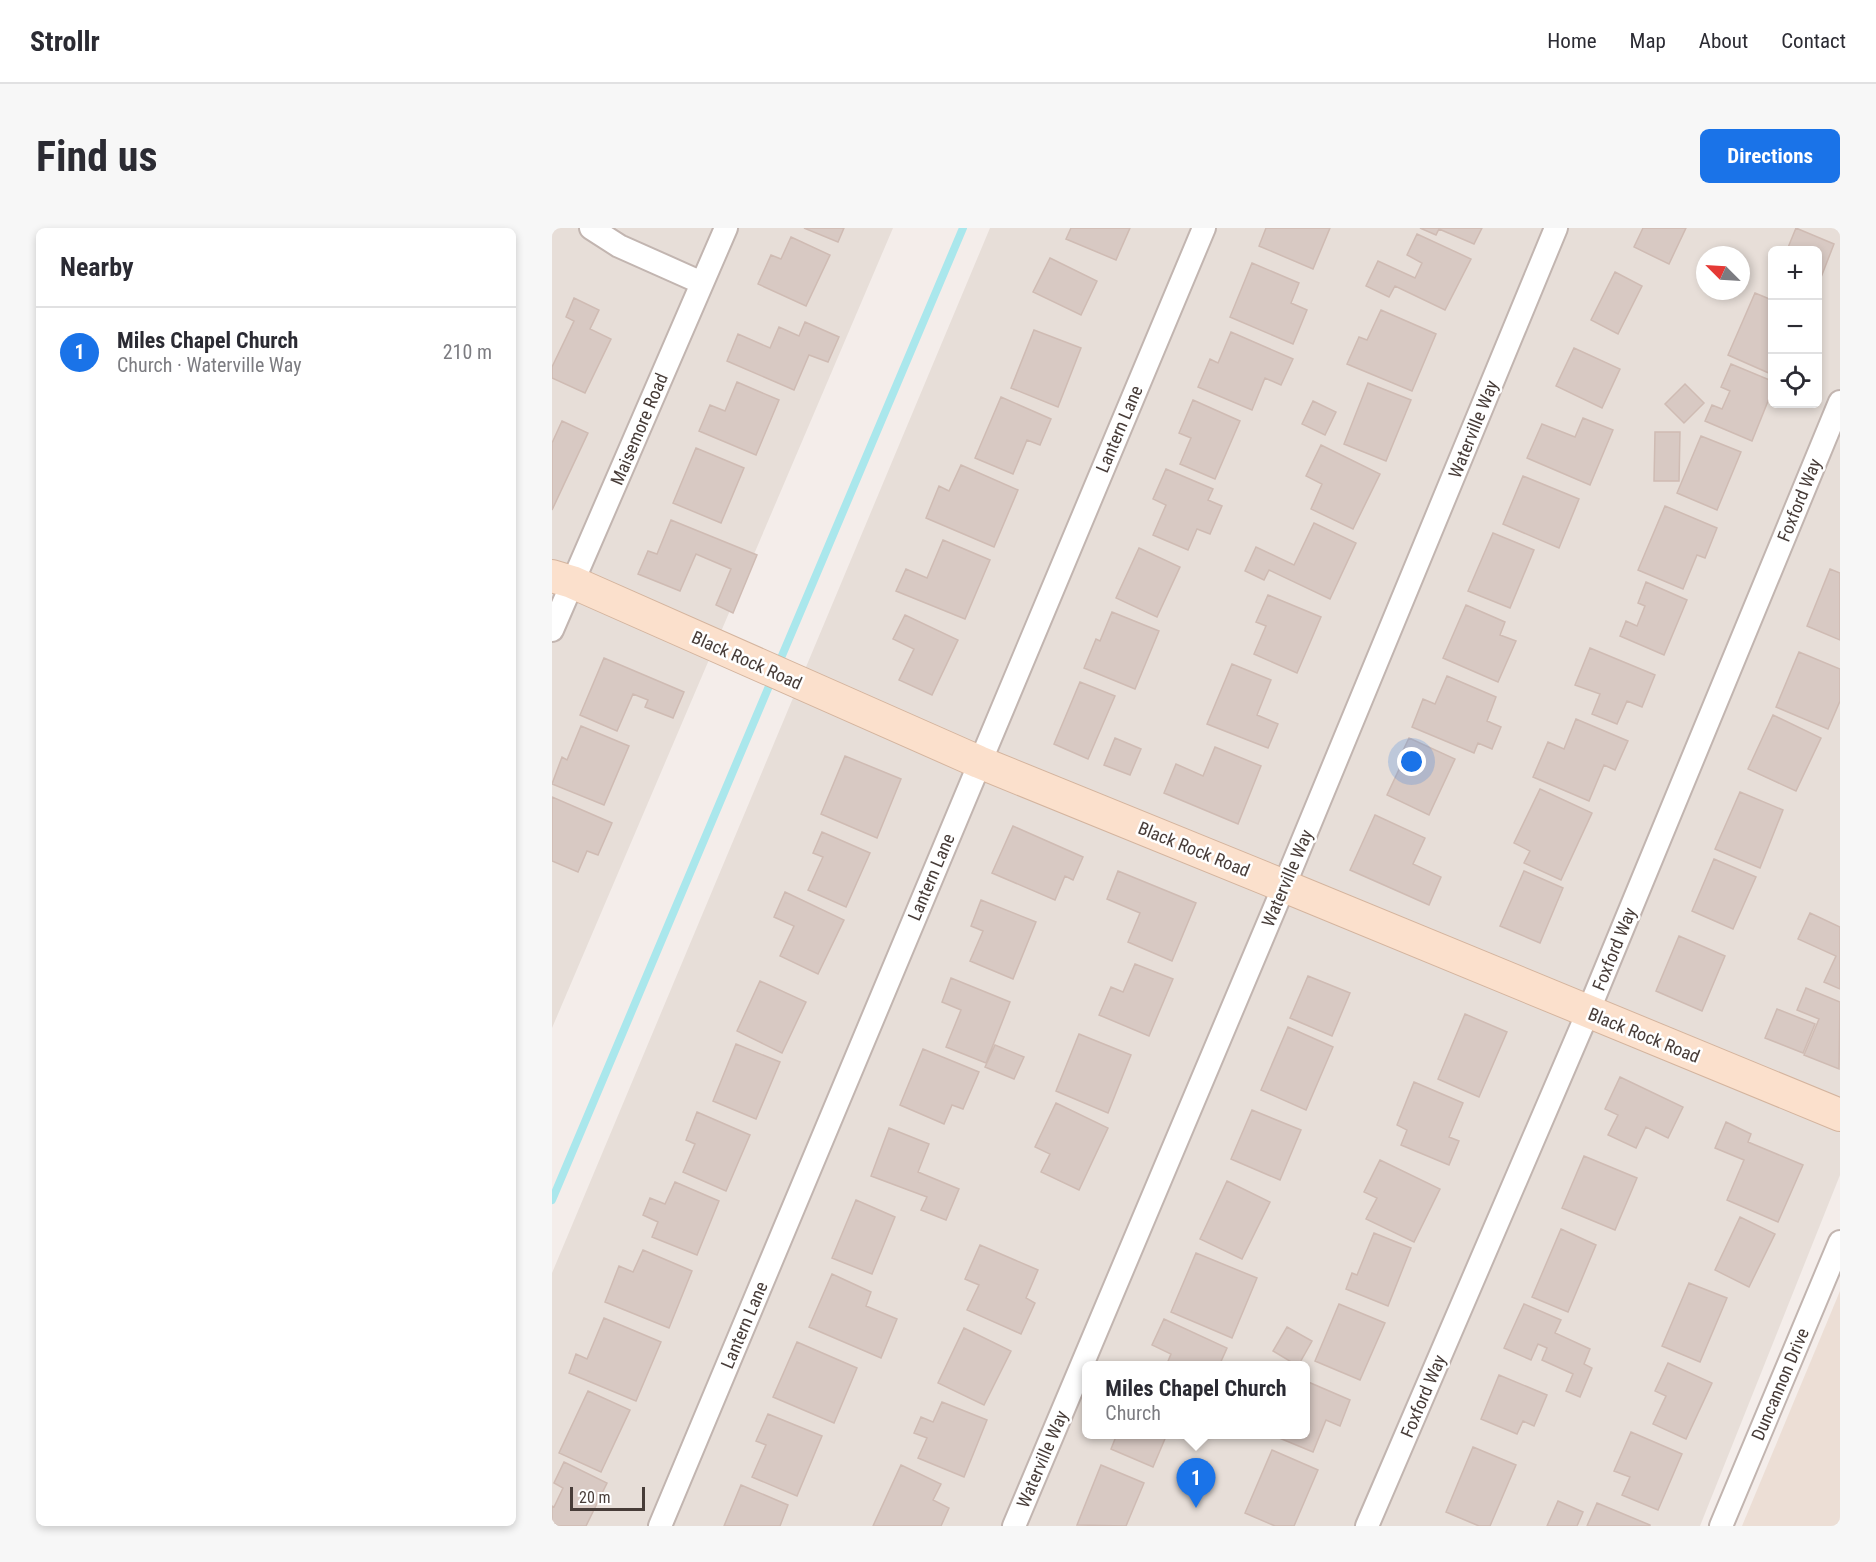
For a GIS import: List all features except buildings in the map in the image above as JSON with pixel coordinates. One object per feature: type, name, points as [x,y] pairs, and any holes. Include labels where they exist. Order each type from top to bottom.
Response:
[{"type":"street","points":[[591,228],[619,246],[702,283]]},
{"type":"street","name":"Maisemore Road","points":[[552,630],[562,579],[726,228]]},
{"type":"street","name":"Lantern Lane","points":[[660,1526],[1204,228]]},
{"type":"street","name":"Waterville Way","points":[[1084,1361],[1284,886],[1556,228]]},
{"type":"street","name":"Foxford Way","points":[[1367,1526],[1587,1012],[1840,402]]},
{"type":"street","name":"Black Rock Road","points":[[562,579],[979,762],[1840,1115]]},
{"type":"street","name":"Duncannon Drive","points":[[1721,1526],[1840,1242]]},
{"type":"street","name":"Waterville Way","points":[[1014,1526],[1082,1365]]},
{"type":"shaded area","points":[[552,228],[893,228],[552,1028]]},
{"type":"shaded area","points":[[990,228],[1840,228],[1840,1175],[1700,1526],[552,1526],[552,1273]]},
{"type":"shaded area","points":[[1840,1291],[1840,1526],[1742,1526]]},
{"type":"waterway","points":[[778,665],[963,228]]},
{"type":"waterway","points":[[552,1200],[772,679]]},
{"type":"place","name":"Miles Chapel Church","points":[[1196,1508]]}]
